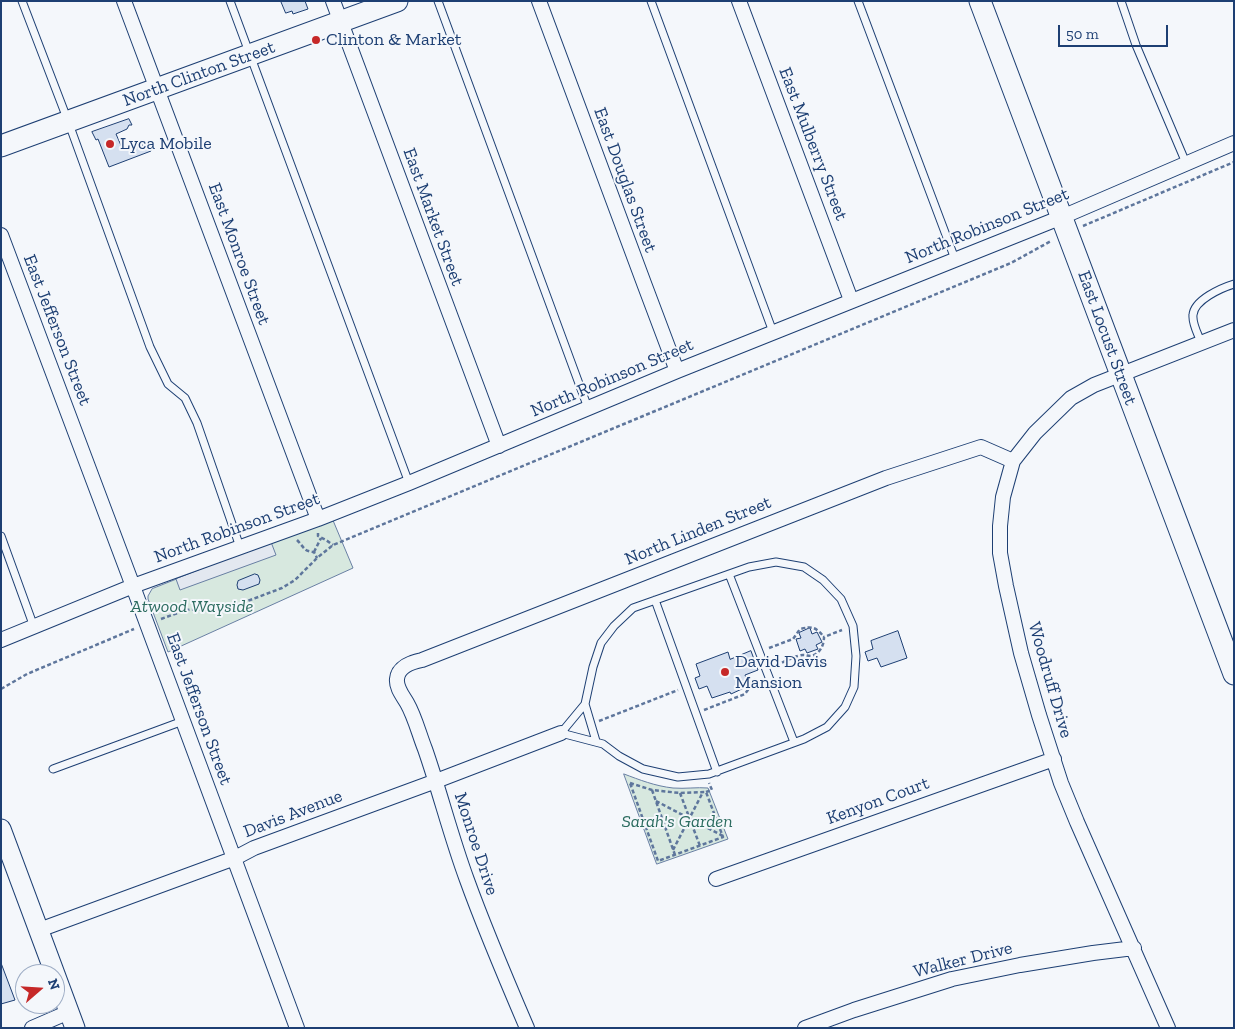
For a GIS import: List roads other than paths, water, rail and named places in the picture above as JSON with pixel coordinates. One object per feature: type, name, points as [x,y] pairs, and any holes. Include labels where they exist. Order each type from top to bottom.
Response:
[{"type":"main road","name":"North Clinton Street","points":[[1,146],[397,1]]},
{"type":"main road","name":"East Locust Street","points":[[980,1],[1234,674]]},
{"type":"main road","points":[[1,829],[51,964]]},
{"type":"main road","points":[[65,1001],[72,1020]]},
{"type":"street","name":"East Monroe Street","points":[[124,1],[318,519]]},
{"type":"street","name":"East Market Street","points":[[333,1],[499,446]]},
{"type":"street","name":"East Douglas Street","points":[[539,1],[677,370]]},
{"type":"street","name":"East Mulberry Street","points":[[739,1],[852,300]]},
{"type":"street","name":"North Robinson Street","points":[[1,640],[134,586],[318,519],[409,483],[677,370],[955,259],[1065,225],[1186,163],[1234,143]]},
{"type":"street","name":"East Jefferson Street","points":[[1,235],[298,1028]]},
{"type":"street","points":[[1120,374],[1234,330]]},
{"type":"street","name":"Woodruff Drive","points":[[1120,374],[1094,385],[1071,398],[1035,433],[1013,462],[1003,497],[1000,553],[1022,653],[1061,783],[1168,1028]]},
{"type":"street","name":"North Linden Street","points":[[400,672],[407,665],[414,662],[886,478],[981,447],[1013,462]]},
{"type":"street","name":"Monroe Drive","points":[[400,672],[396,678],[398,688],[408,704],[436,781],[466,879],[527,1028]]},
{"type":"street","name":"Davis Avenue","points":[[39,930],[235,858],[254,848],[561,733]]},
{"type":"street","name":"Kenyon Court","points":[[716,879],[1054,759]]},
{"type":"street","name":"Walker Drive","points":[[805,1028],[854,1010],[952,979],[1020,965],[1134,948]]},
{"type":"street","points":[[32,1028],[72,1020]]},
{"type":"lane","points":[[22,1],[150,346],[168,384],[185,398],[197,422],[240,548]]},
{"type":"lane","points":[[230,1],[409,483]]},
{"type":"lane","points":[[438,1],[588,408]]},
{"type":"lane","points":[[651,1],[773,332]]},
{"type":"lane","points":[[858,1],[955,259]]},
{"type":"lane","points":[[1121,1],[1136,45],[1186,163]]},
{"type":"lane","points":[[1201,342],[1194,321],[1194,310],[1200,302],[1222,288],[1234,284]]},
{"type":"lane","points":[[1,536],[34,627]]},
{"type":"lane","points":[[776,562],[804,567],[823,580],[841,599],[853,626],[856,656],[854,687],[845,707],[827,727],[717,772],[678,777],[643,769],[596,741],[561,733],[585,704],[593,667],[601,643],[614,626],[634,608],[729,574],[749,567],[776,562]]},
{"type":"lane","points":[[729,574],[794,742]]},
{"type":"lane","points":[[655,600],[717,772]]},
{"type":"lane","points":[[585,704],[596,741]]},
{"type":"lane","points":[[53,769],[183,721]]},
{"type":"place","name":"Clinton & Market","points":[[316,40]]},
{"type":"place","name":"Lyca Mobile","points":[[110,144]]},
{"type":"place","name":"David Davis Mansion","points":[[725,672]]},
{"type":"park label","name":"Atwood Wayside","points":[[192,607]]},
{"type":"park label","name":"Sarah's Garden","points":[[677,822]]}]
